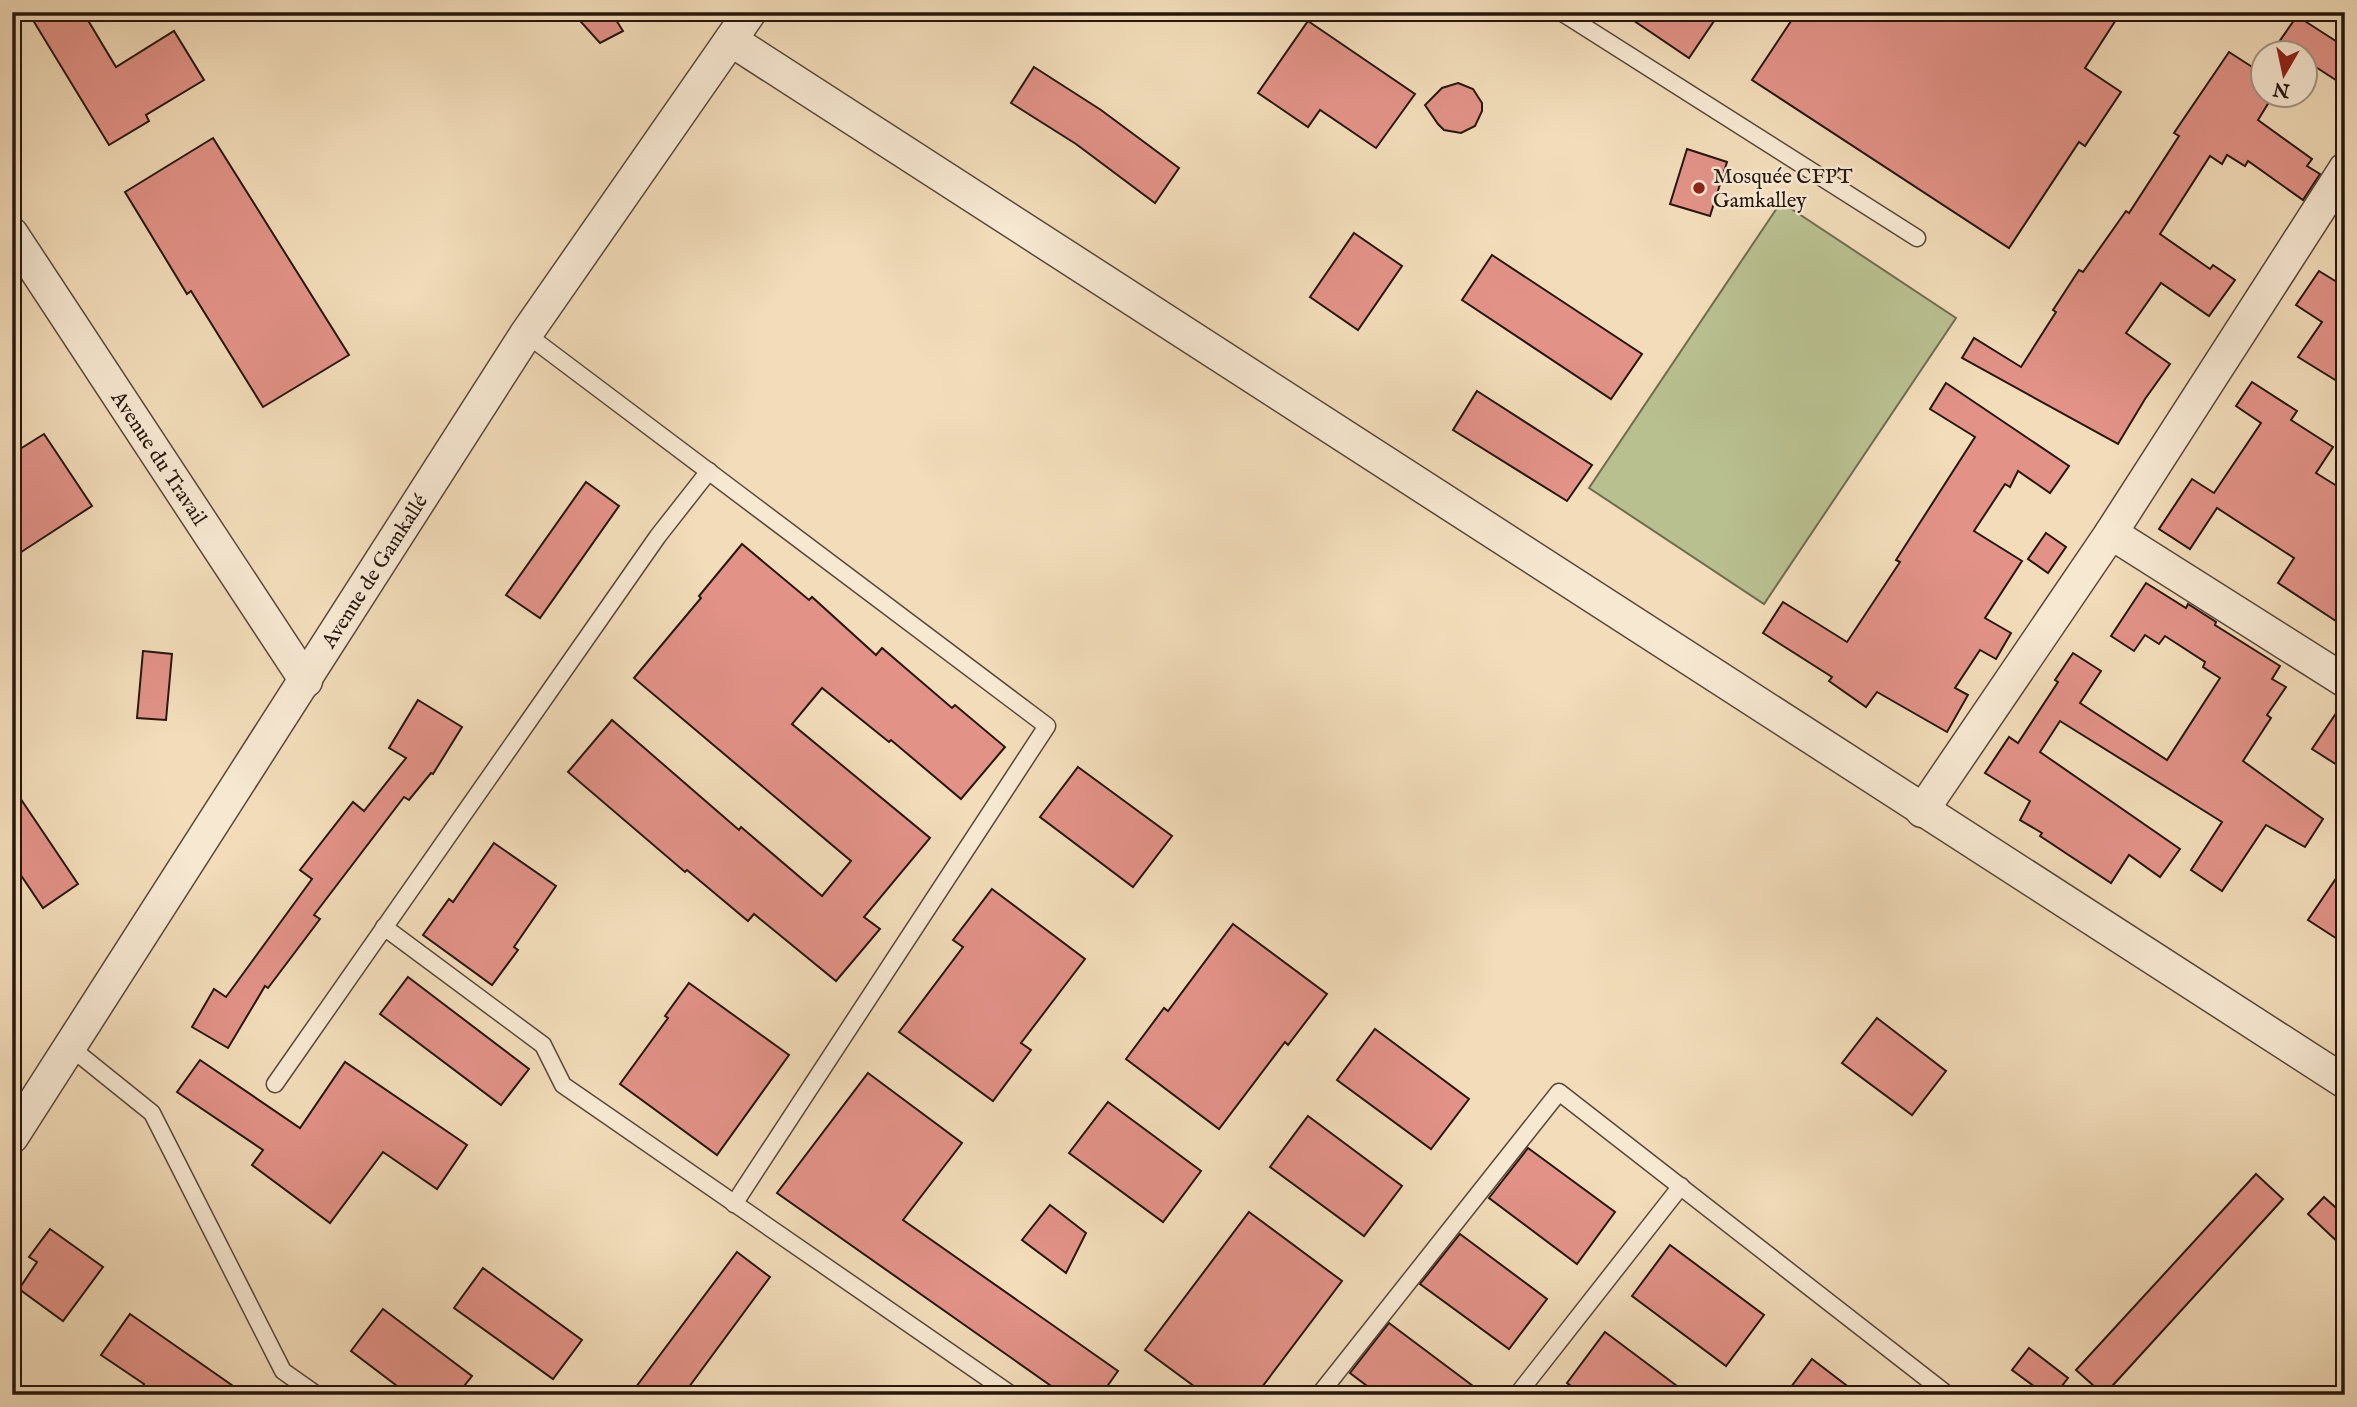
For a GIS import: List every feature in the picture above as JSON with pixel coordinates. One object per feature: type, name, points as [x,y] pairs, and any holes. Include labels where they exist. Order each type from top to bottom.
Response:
[{"type":"street","name":"Avenue de Gamkallé","points":[[12,1137],[526,334],[750,12]]},
{"type":"street","points":[[731,40],[2345,1082]]},
{"type":"street","points":[[1922,811],[2110,533],[2345,169]]},
{"type":"street","name":"Avenue du Travail","points":[[12,234],[306,681]]},
{"type":"street","points":[[2110,533],[2345,681]]},
{"type":"lane","points":[[1561,12],[1917,238]]},
{"type":"lane","points":[[526,334],[1047,726],[734,1204]]},
{"type":"lane","points":[[275,1084],[658,536],[709,471]]},
{"type":"lane","points":[[384,927],[543,1045],[563,1085],[1009,1393],[1008,1395]]},
{"type":"lane","points":[[70,1046],[152,1114],[284,1371],[317,1395]]},
{"type":"lane","points":[[1319,1395],[1559,1092],[1948,1395]]},
{"type":"lane","points":[[1517,1395],[1681,1186]]},
{"type":"green space","points":[[1781,202],[1956,318],[1764,604],[1589,488]]},
{"type":"building","points":[[28,12],[83,12],[116,67],[174,31],[204,80],[146,115],[149,121],[109,145]]},
{"type":"building","points":[[594,12],[611,12],[623,31],[600,43],[581,22]]},
{"type":"building","points":[[1621,12],[1700,12],[1714,21],[1689,58]]},
{"type":"building","points":[[1797,12],[2121,12],[2085,68],[2121,92],[2085,146],[2079,142],[2009,248],[1752,80]]},
{"type":"building","points":[[2297,16],[2345,47],[2345,86],[2318,68],[2318,38],[2282,38]]},
{"type":"building","points":[[1308,21],[1415,94],[1376,148],[1320,110],[1308,127],[1258,93]]},
{"type":"building","points":[[2229,52],[2248,64],[2248,108],[2265,108],[2258,120],[2312,159],[2307,166],[2320,174],[2303,200],[2248,161],[2245,166],[2227,155],[2222,164],[2210,156],[2160,234],[2210,269],[2213,265],[2235,280],[2209,316],[2161,283],[2126,333],[2170,364],[2118,444],[1962,358],[1974,338],[2021,367],[2079,270],[2083,272],[2126,211],[2129,213],[2179,136],[2174,133]]},
{"type":"building","points":[[1034,67],[1101,110],[1179,168],[1155,203],[1076,144],[1011,103]]},
{"type":"building","points":[[1458,83],[1473,89],[1482,103],[1482,111],[1475,126],[1461,133],[1444,130],[1425,105],[1442,88]]},
{"type":"building","points":[[213,138],[349,355],[263,407],[191,291],[187,294],[125,192]]},
{"type":"building","points":[[1687,149],[1727,162],[1710,216],[1670,204]]},
{"type":"building","points":[[1354,233],[1402,266],[1358,330],[1310,297]]},
{"type":"building","points":[[1492,255],[1642,354],[1611,399],[1462,300]]},
{"type":"building","points":[[2319,271],[2345,287],[2345,386],[2298,357],[2322,322],[2296,305]]},
{"type":"building","points":[[2252,382],[2297,411],[2291,420],[2333,447],[2316,473],[2345,491],[2345,627],[2278,583],[2294,558],[2217,508],[2190,549],[2159,529],[2192,479],[2214,493],[2261,423],[2236,406]]},
{"type":"building","points":[[1946,383],[2069,466],[2050,493],[2018,471],[2010,487],[2005,484],[1974,531],[2022,561],[1985,618],[2011,633],[1996,659],[1980,650],[1955,688],[1968,695],[1947,732],[1877,692],[1866,707],[1829,681],[1832,677],[1763,633],[1783,602],[1847,642],[1900,562],[1896,560],[1975,437],[1930,409]]},
{"type":"building","points":[[1477,391],[1592,465],[1567,501],[1453,430]]},
{"type":"building","points":[[44,434],[92,506],[12,558],[12,454]]},
{"type":"building","points":[[586,482],[619,506],[540,618],[506,595]]},
{"type":"building","points":[[2046,533],[2066,547],[2048,573],[2028,559]]},
{"type":"building","points":[[742,544],[809,600],[812,597],[876,655],[882,648],[952,708],[955,705],[1005,747],[961,799],[891,740],[889,742],[822,688],[792,724],[930,838],[864,917],[880,929],[836,981],[754,914],[748,921],[687,870],[685,872],[568,772],[612,720],[739,830],[741,827],[822,896],[851,861],[634,678]]},
{"type":"building","points":[[2146,583],[2186,608],[2188,604],[2216,622],[2215,625],[2280,666],[2272,679],[2286,687],[2267,715],[2271,718],[2243,761],[2323,819],[2305,847],[2266,825],[2222,891],[2191,870],[2222,822],[2060,721],[2040,752],[2180,849],[2160,877],[2129,855],[2111,883],[2020,820],[2030,801],[1985,773],[2009,737],[2018,743],[2058,682],[2055,680],[2073,653],[2101,671],[2080,703],[2167,760],[2220,678],[2203,667],[2205,662],[2165,636],[2159,644],[2145,635],[2134,651],[2111,636]]},
{"type":"building","points":[[143,651],[172,654],[166,720],[137,718]]},
{"type":"building","points":[[418,700],[462,727],[433,774],[431,773],[409,800],[404,797],[314,915],[320,919],[268,988],[265,986],[228,1048],[192,1027],[214,989],[226,997],[312,879],[300,870],[353,802],[364,811],[406,758],[389,748]]},
{"type":"building","points":[[2345,700],[2345,770],[2312,749]]},
{"type":"building","points":[[1078,767],[1172,836],[1133,887],[1040,817]]},
{"type":"building","points":[[12,786],[78,884],[43,908],[12,862]]},
{"type":"building","points":[[494,843],[556,886],[514,947],[518,950],[492,985],[423,935],[449,899],[453,902]]},
{"type":"building","points":[[2345,865],[2345,944],[2308,920]]},
{"type":"building","points":[[992,889],[1085,959],[1021,1043],[1031,1050],[993,1101],[899,1032],[963,947],[953,940]]},
{"type":"building","points":[[1233,924],[1327,994],[1288,1045],[1285,1042],[1219,1129],[1126,1059],[1164,1008],[1168,1011]]},
{"type":"building","points":[[408,977],[529,1069],[501,1105],[380,1014]]},
{"type":"building","points":[[689,983],[789,1055],[717,1155],[620,1084],[668,1018],[665,1016]]},
{"type":"building","points":[[1877,1018],[1946,1071],[1912,1115],[1842,1063]]},
{"type":"building","points":[[1375,1029],[1469,1099],[1431,1149],[1337,1080]]},
{"type":"building","points":[[200,1060],[300,1128],[345,1062],[467,1145],[437,1189],[383,1152],[330,1223],[252,1165],[263,1150],[177,1092]]},
{"type":"building","points":[[868,1073],[962,1143],[903,1220],[1118,1371],[1101,1395],[1064,1395],[777,1193]]},
{"type":"building","points":[[1108,1102],[1201,1171],[1163,1222],[1069,1153]]},
{"type":"building","points":[[1308,1116],[1402,1186],[1364,1236],[1270,1167]]},
{"type":"building","points":[[1528,1148],[1615,1212],[1577,1264],[1489,1198]]},
{"type":"building","points":[[2256,1174],[2283,1199],[2104,1395],[2076,1370]]},
{"type":"building","points":[[2324,1197],[2345,1216],[2345,1249],[2308,1214]]},
{"type":"building","points":[[1050,1205],[1086,1233],[1066,1273],[1022,1240]]},
{"type":"building","points":[[1249,1212],[1342,1281],[1256,1395],[1206,1395],[1145,1350]]},
{"type":"building","points":[[50,1229],[103,1267],[63,1321],[19,1289],[37,1262],[29,1257]]},
{"type":"building","points":[[1460,1234],[1547,1299],[1509,1349],[1420,1284]]},
{"type":"building","points":[[1670,1245],[1764,1315],[1726,1366],[1632,1296]]},
{"type":"building","points":[[737,1252],[770,1277],[683,1395],[630,1395]]},
{"type":"building","points":[[483,1268],[582,1340],[553,1379],[454,1308]]},
{"type":"building","points":[[383,1309],[472,1376],[457,1395],[409,1395],[351,1351]]},
{"type":"building","points":[[130,1314],[246,1395],[138,1395],[144,1384],[101,1355]]},
{"type":"building","points":[[1389,1323],[1485,1395],[1379,1395],[1350,1373]]},
{"type":"building","points":[[1605,1332],[1689,1395],[1583,1395],[1567,1383]]},
{"type":"building","points":[[2029,1348],[2068,1378],[2055,1395],[2046,1395],[2012,1370]]},
{"type":"building","points":[[1812,1359],[1859,1395],[1785,1395]]},
{"type":"place","name":"Mosquée CFPT Gamkalley","points":[[1699,188]]}]
